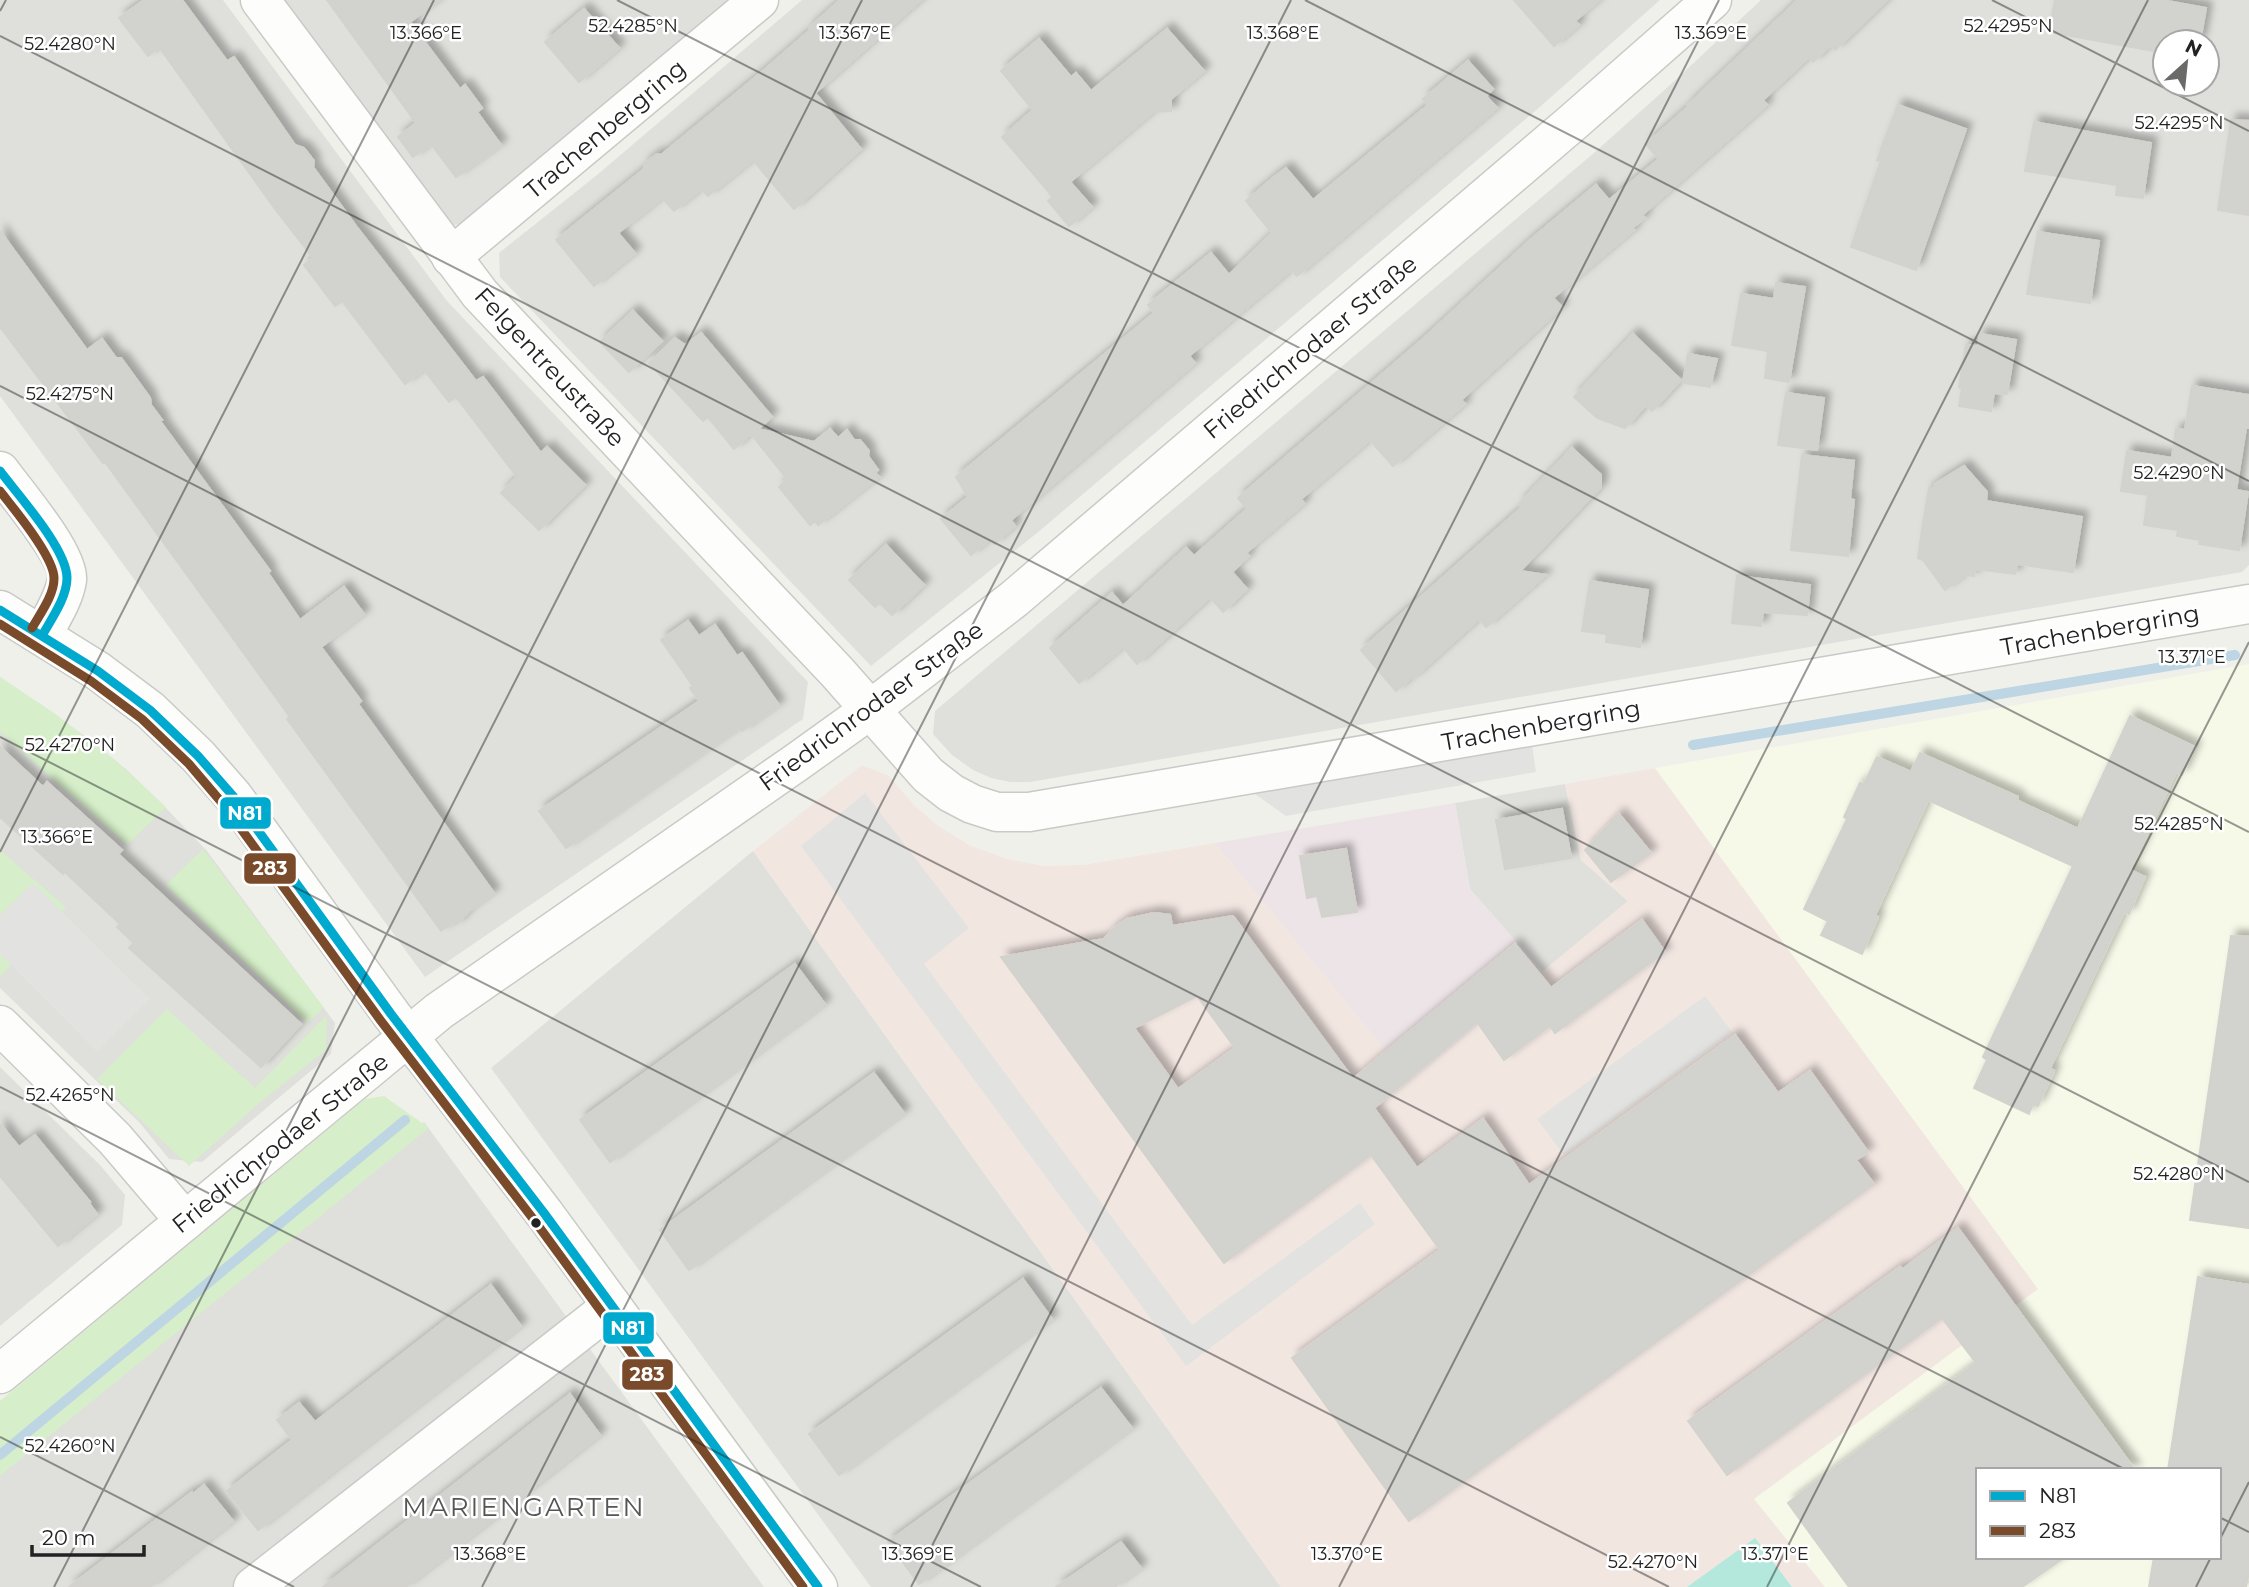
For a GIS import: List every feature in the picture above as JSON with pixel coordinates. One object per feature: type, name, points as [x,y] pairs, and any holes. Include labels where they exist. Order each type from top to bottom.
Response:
[{"type":"street","name":"Felgentreustraße","points":[[260,0],[480,295],[871,709]]},
{"type":"street","name":"Trachenbergring","points":[[451,257],[759,0]]},
{"type":"street","name":"Friedrichrodaer Straße","points":[[0,1374],[439,1011],[871,709],[1014,599],[1573,123],[1712,0]]},
{"type":"street","points":[[0,471],[56,547],[66,566],[67,583],[43,634]]},
{"type":"street","name":"Trachenbergring","points":[[871,709],[928,775],[951,793],[972,804],[997,811],[1028,812],[2249,604]]},
{"type":"street","points":[[0,610],[43,634],[99,671],[150,710],[198,756],[250,816],[408,1037],[451,1090],[818,1587]]},
{"type":"street","points":[[0,1025],[115,1139],[185,1221]]},
{"type":"street","points":[[253,1587],[612,1306]]},
{"type":"shaded area","points":[[0,0],[223,0],[447,301],[808,682],[803,719],[425,977],[0,396]]},
{"type":"shaded area","points":[[276,0],[737,0],[460,224],[454,225],[448,224]]},
{"type":"shaded area","points":[[802,0],[1660,0],[1541,106],[1037,533],[871,666],[500,277],[499,253],[597,175]]},
{"type":"shaded area","points":[[1761,0],[2249,0],[2249,565],[2242,572],[1030,782],[991,778],[973,770],[952,755],[933,734],[935,711],[1595,152]]},
{"type":"shaded area","points":[[2249,664],[2249,1587],[1825,1587],[1754,1499],[2038,1289],[1655,768]]},
{"type":"shaded area","points":[[0,677],[82,734],[127,770],[165,807],[207,851],[335,1023],[331,1054],[202,1162],[169,1159],[139,1122],[0,988]]},
{"type":"shaded area","points":[[1532,744],[1536,772],[1286,816],[1252,792]]},
{"type":"shaded area","points":[[862,765],[889,776],[914,805],[937,825],[971,846],[1007,859],[1044,866],[1083,865],[1215,843],[1410,1080],[1628,901],[1581,860],[1565,784],[1655,768],[2038,1289],[1755,1499],[1825,1587],[1281,1587],[753,851]]},
{"type":"shaded area","points":[[1565,784],[1581,860],[1628,901],[1543,972],[1470,889],[1455,803]]},
{"type":"shaded area","points":[[865,793],[969,928],[924,964],[1192,1325],[1360,1203],[1375,1224],[1186,1366],[801,846]]},
{"type":"shaded area","points":[[1455,803],[1470,889],[1543,972],[1410,1080],[1215,843]]},
{"type":"shaded area","points":[[753,851],[1281,1587],[871,1587],[491,1068]]},
{"type":"shaded area","points":[[33,883],[150,999],[97,1052],[0,954],[0,915]]},
{"type":"shaded area","points":[[1705,996],[1732,1032],[1564,1155],[1537,1119]]},
{"type":"shaded area","points":[[0,1067],[100,1165],[125,1195],[122,1225],[0,1326]]},
{"type":"shaded area","points":[[424,1122],[764,1587],[0,1587],[0,1473]]},
{"type":"shaded area","points":[[1755,1538],[1792,1587],[1687,1587]]},
{"type":"green space","points":[[0,677],[54,713],[114,759],[166,807],[127,845],[0,732]]},
{"type":"green space","points":[[203,849],[324,1008],[307,1023],[166,885]]},
{"type":"green space","points":[[0,850],[66,907],[0,977]]},
{"type":"green space","points":[[167,1009],[255,1088],[327,1015],[326,1050],[264,1099],[189,1166],[97,1079]]},
{"type":"green space","points":[[384,1096],[429,1128],[0,1476],[0,1401],[365,1099]]},
{"type":"building","points":[[144,0],[182,0],[227,61],[234,57],[295,145],[304,148],[314,161],[313,167],[356,226],[476,381],[483,377],[541,453],[547,447],[585,485],[539,530],[501,493],[517,477],[456,397],[449,402],[424,370],[405,384],[342,301],[335,306],[304,265],[313,258],[159,47],[148,56],[119,18]]},
{"type":"building","points":[[327,0],[439,0],[410,22],[460,89],[465,85],[482,108],[477,112],[501,145],[456,177],[431,144],[413,157],[398,137],[416,123]]},
{"type":"building","points":[[840,0],[921,0],[815,93],[861,149],[794,209],[753,160],[708,196],[701,189],[674,211],[662,198],[618,233],[635,253],[594,286],[556,240],[644,169],[644,164],[657,154],[661,155],[763,71]]},
{"type":"building","points":[[1514,0],[1599,0],[1575,21],[1579,25],[1554,46]]},
{"type":"building","points":[[1798,0],[1887,0],[1835,50],[1831,45],[1813,62],[1809,57],[1763,100],[1767,105],[1642,215],[1645,218],[1632,228],[1634,230],[1553,298],[1562,307],[1461,400],[1465,404],[1393,466],[1370,440],[1301,499],[1304,503],[1246,553],[1249,556],[1232,572],[1247,589],[1223,612],[1210,597],[1137,664],[1123,647],[1079,683],[1050,648],[1112,593],[1123,606],[1186,548],[1194,556],[1247,509],[1238,498],[1596,185],[1609,200],[1659,159],[1646,144]]},
{"type":"building","points":[[2055,0],[2162,0],[2206,8],[2202,28],[2151,28],[2151,50],[2049,32]]},
{"type":"building","points":[[584,9],[619,48],[579,82],[545,42]]},
{"type":"building","points":[[1167,29],[1204,71],[1171,99],[1171,111],[1153,112],[1070,182],[1092,207],[1069,226],[1048,201],[1053,197],[1002,137],[1033,110],[1001,71],[1039,39],[1071,77],[1076,73],[1091,91]]},
{"type":"building","points":[[1468,61],[1493,89],[1486,96],[1497,108],[1297,276],[1291,270],[1189,356],[1195,363],[1011,520],[1015,526],[994,544],[990,539],[971,555],[941,519],[968,497],[956,477],[1154,313],[1148,305],[1211,253],[1229,275],[1272,233],[1246,201],[1274,177],[1286,168],[1313,200],[1428,105],[1423,99]]},
{"type":"building","points":[[1898,105],[1966,129],[1916,270],[1851,247],[1881,161],[1877,160]]},
{"type":"building","points":[[2231,120],[2249,121],[2249,215],[2218,210]]},
{"type":"building","points":[[2034,122],[2151,143],[2143,198],[2116,195],[2117,185],[2025,171]]},
{"type":"building","points":[[0,231],[87,350],[102,339],[116,358],[121,358],[150,398],[151,405],[162,420],[160,421],[270,571],[268,573],[300,620],[344,587],[364,614],[321,647],[361,701],[358,704],[494,893],[469,911],[456,925],[453,923],[441,931],[105,462],[103,463],[0,327]]},
{"type":"building","points":[[2038,232],[2099,241],[2090,303],[2027,294]]},
{"type":"building","points":[[1776,283],[1805,287],[1789,382],[1765,378],[1768,351],[1732,345],[1741,294],[1774,299]]},
{"type":"building","points":[[633,311],[662,341],[629,372],[600,342]]},
{"type":"building","points":[[701,333],[772,417],[758,429],[814,442],[830,429],[838,438],[847,430],[854,440],[860,440],[869,451],[868,456],[878,470],[875,473],[879,477],[818,525],[815,521],[810,525],[779,487],[787,479],[751,434],[734,449],[708,417],[703,421],[649,363],[675,338],[685,345]]},
{"type":"building","points":[[1633,334],[1681,380],[1652,411],[1646,405],[1625,428],[1597,418],[1574,397]]},
{"type":"building","points":[[1980,334],[2016,340],[2007,394],[1994,393],[1991,411],[1959,406],[1962,388],[1959,387],[1966,345],[1978,346]]},
{"type":"building","points":[[1688,354],[1717,359],[1710,387],[1683,383]]},
{"type":"building","points":[[2192,386],[2249,395],[2249,428],[2246,428],[2236,490],[2248,492],[2239,550],[2199,544],[2200,540],[2177,536],[2178,530],[2144,525],[2148,495],[2121,491],[2127,451],[2172,458],[2176,429],[2185,430]]},
{"type":"building","points":[[1786,393],[1824,398],[1817,450],[1778,445]]},
{"type":"building","points":[[1572,448],[1601,475],[1601,487],[1520,571],[1546,575],[1486,627],[1479,619],[1396,691],[1361,650],[1522,507],[1519,504]]},
{"type":"building","points":[[1802,455],[1854,461],[1850,499],[1854,500],[1848,556],[1791,550]]},
{"type":"building","points":[[1964,466],[1987,492],[1986,501],[2082,517],[2073,572],[2017,564],[2015,574],[1975,569],[1974,576],[1965,575],[1945,590],[1923,560],[1918,558],[1923,523],[1929,488],[1934,488],[1935,484]]},
{"type":"building","points":[[886,545],[924,585],[892,615],[880,603],[875,607],[849,580]]},
{"type":"building","points":[[1737,576],[1810,585],[1807,615],[1763,612],[1761,626],[1732,623]]},
{"type":"building","points":[[1590,581],[1648,590],[1640,647],[1606,642],[1607,634],[1582,631]]},
{"type":"building","points":[[688,621],[699,636],[715,625],[737,656],[742,653],[779,705],[742,731],[740,727],[566,848],[539,811],[699,701],[690,688],[693,686],[661,640]]},
{"type":"building","points":[[2130,716],[2195,747],[2182,775],[2176,772],[2130,870],[2145,877],[2129,914],[2124,912],[2050,1068],[2054,1071],[2038,1106],[2033,1104],[2029,1114],[1974,1088],[1987,1060],[1983,1057],[2073,866],[1928,800],[1875,915],[1878,917],[1862,954],[1821,935],[1828,921],[1804,909],[1847,819],[1844,817],[1860,783],[1864,784],[1877,757],[1911,772],[1920,753],[2018,797],[2018,801],[2078,829]]},
{"type":"building","points":[[0,747],[43,787],[47,782],[122,850],[118,854],[301,1024],[261,1067],[129,948],[134,943],[117,927],[120,924],[65,872],[63,874],[0,817]]},
{"type":"building","points":[[1562,809],[1571,858],[1505,869],[1496,820]]},
{"type":"building","points":[[1619,814],[1651,853],[1611,882],[1585,850]]},
{"type":"building","points":[[1346,849],[1357,912],[1322,917],[1317,896],[1307,898],[1300,856]]},
{"type":"building","points":[[1154,913],[1170,915],[1172,926],[1233,916],[1353,1079],[1515,944],[1551,988],[1642,920],[1665,952],[1555,1033],[1550,1026],[1504,1060],[1477,1022],[1374,1108],[1417,1168],[1483,1119],[1529,1185],[1735,1035],[1778,1093],[1810,1071],[1868,1152],[1856,1160],[1874,1184],[1409,1521],[1292,1358],[1440,1250],[1371,1155],[1224,1263],[1001,957],[1104,939],[1127,919]],"holes":[[[1197,996],[1235,1048],[1178,1089],[1134,1028]]]},
{"type":"building","points":[[2231,936],[2249,937],[2249,1228],[2190,1220]]},
{"type":"building","points":[[795,964],[825,1004],[610,1162],[580,1120]]},
{"type":"building","points":[[874,1073],[904,1113],[689,1270],[660,1230]]},
{"type":"building","points":[[0,1124],[19,1147],[35,1135],[97,1214],[58,1246],[0,1176]]},
{"type":"building","points":[[1958,1228],[2134,1468],[1976,1468],[1976,1559],[2062,1559],[2022,1587],[1849,1587],[1788,1503],[1976,1363],[1942,1318],[1727,1475],[1688,1421],[1900,1267],[1903,1269]]},
{"type":"building","points":[[2198,1277],[2249,1285],[2249,1570],[2246,1587],[2149,1587],[2154,1559],[2221,1559],[2221,1468],[2168,1468]]},
{"type":"building","points":[[1023,1279],[1052,1319],[839,1475],[809,1434]]},
{"type":"building","points":[[491,1285],[521,1326],[258,1530],[227,1491],[292,1440],[277,1420],[299,1403],[315,1422]]},
{"type":"building","points":[[1101,1388],[1132,1428],[919,1584],[888,1542]]},
{"type":"building","points":[[570,1394],[600,1435],[506,1509],[406,1587],[323,1587]]},
{"type":"building","points":[[204,1485],[233,1521],[150,1587],[69,1587],[192,1492],[193,1494]]},
{"type":"building","points":[[1121,1542],[1141,1568],[1115,1587],[1056,1587]]},
{"type":"waterway","points":[[1693,745],[2235,655]]},
{"type":"waterway","points":[[0,1455],[405,1120]]},
{"type":"transit line","name":"N81","points":[[0,471],[51,538],[65,566],[65,593],[43,634]]},
{"type":"transit line","name":"283","points":[[0,491],[33,534],[53,570],[52,591],[32,628]]},
{"type":"transit line","name":"N81","points":[[0,610],[98,671],[150,710],[198,756],[233,796],[391,1014],[544,1213],[818,1587]]},
{"type":"transit line","name":"283","points":[[0,624],[91,681],[142,719],[189,764],[223,804],[381,1021],[534,1220],[803,1587]]},
{"type":"district","name":"MARIENGARTEN","points":[[524,1507]]}]
